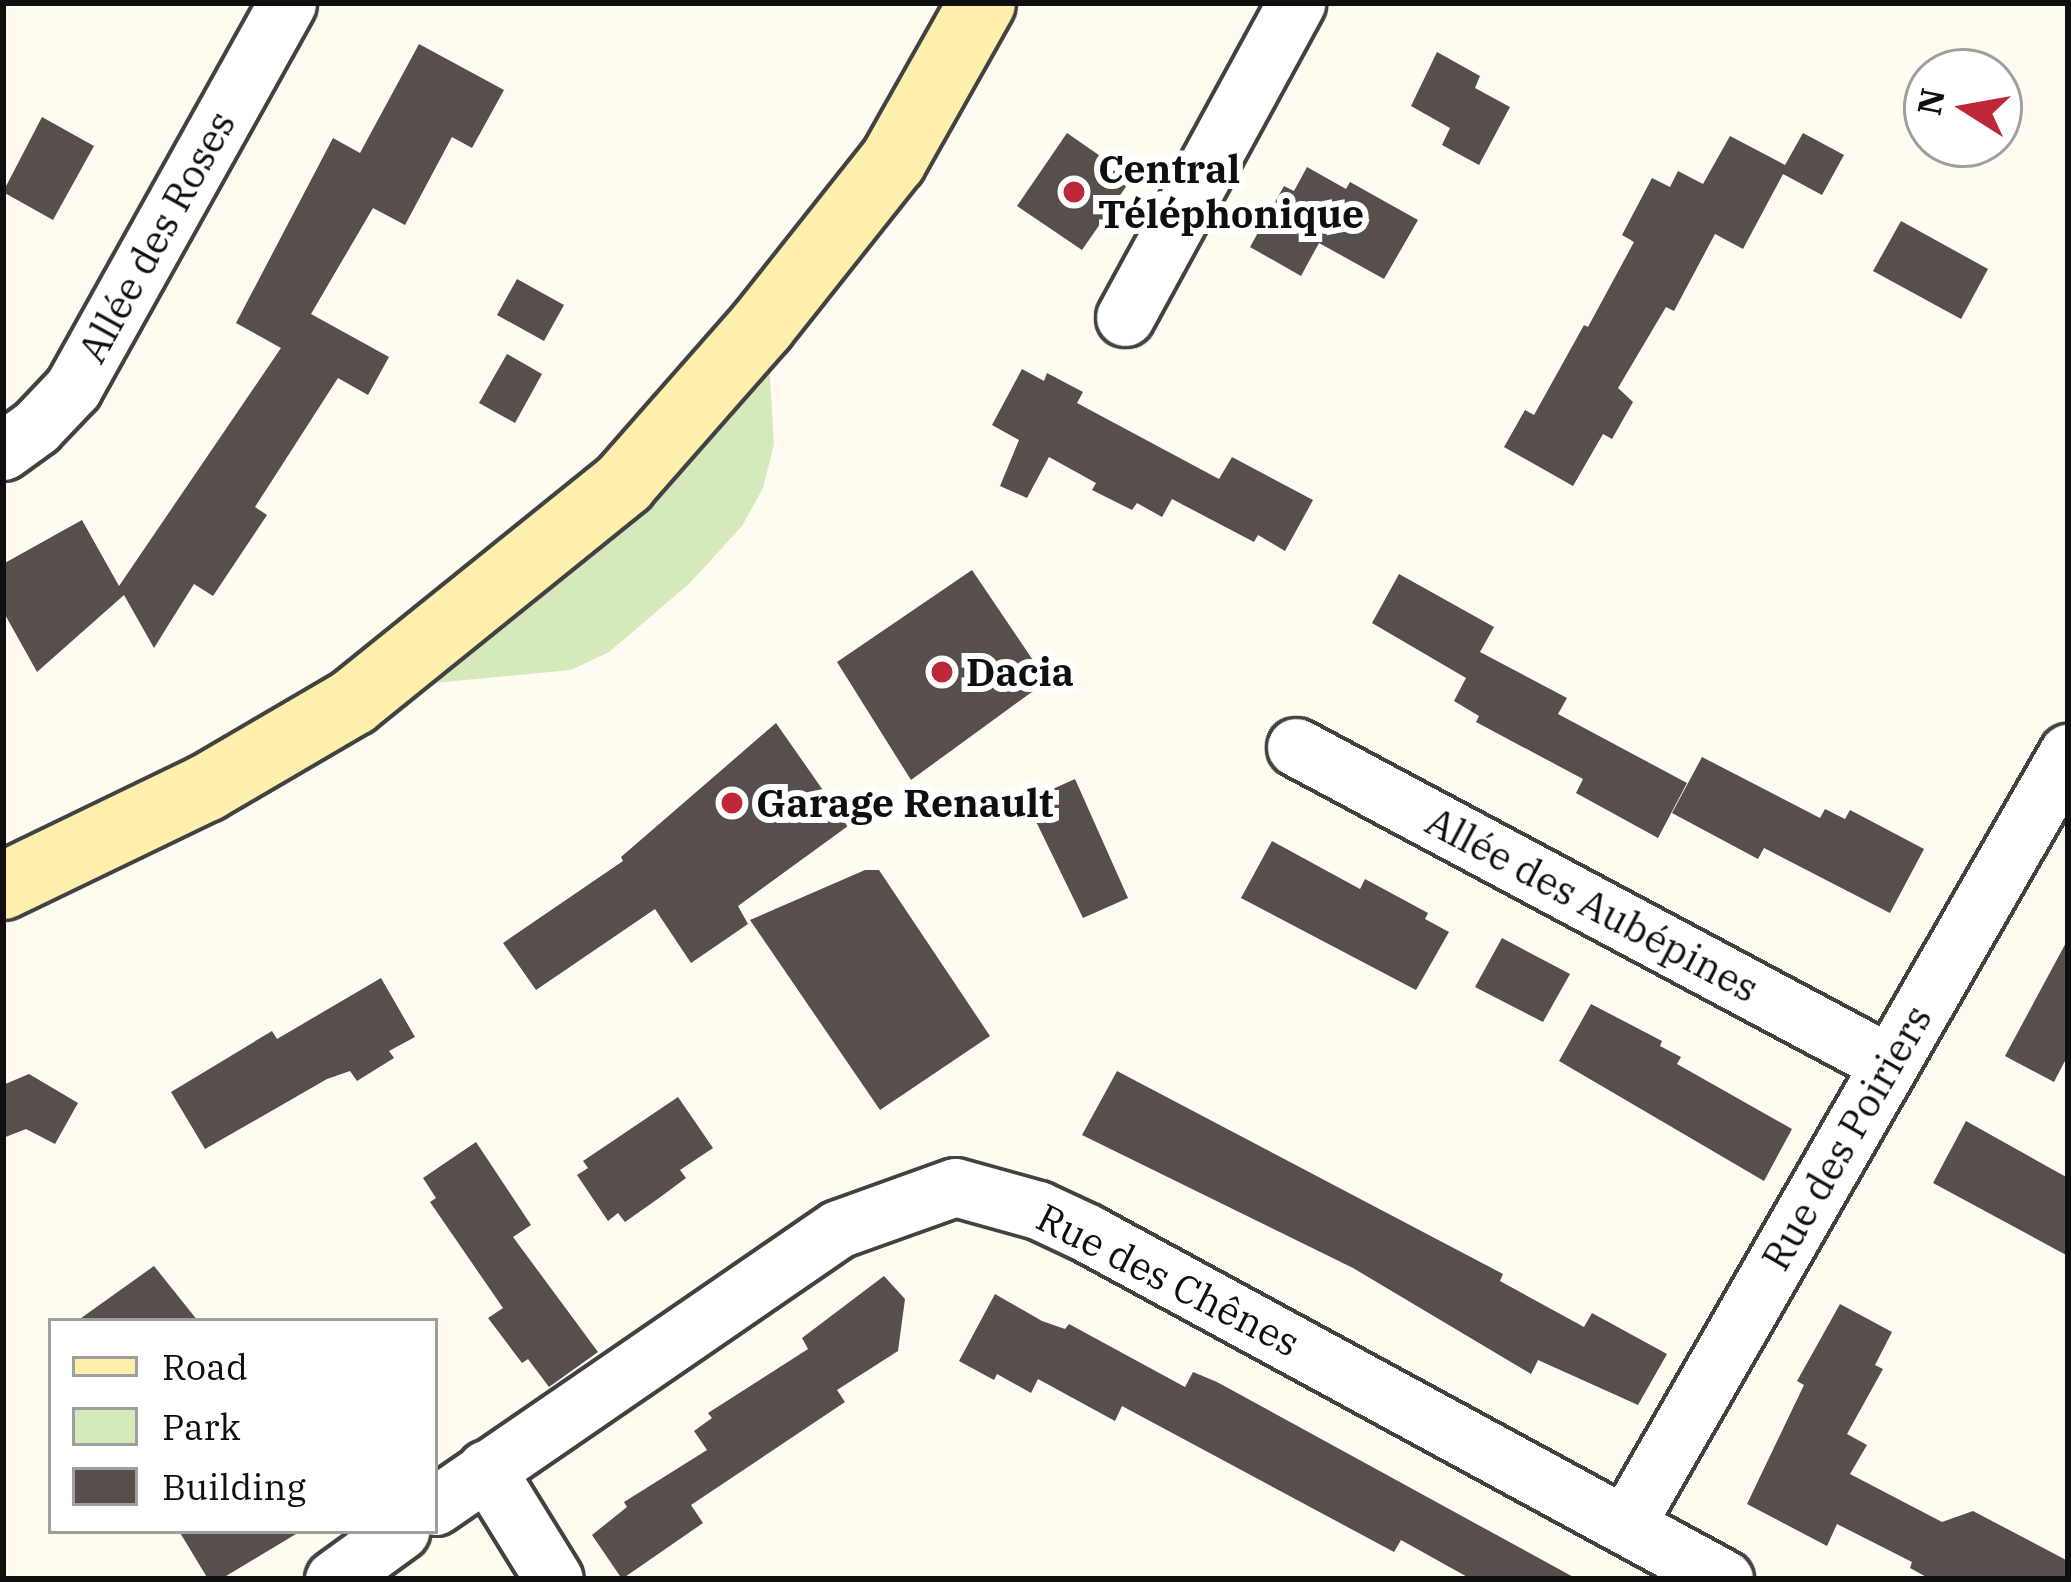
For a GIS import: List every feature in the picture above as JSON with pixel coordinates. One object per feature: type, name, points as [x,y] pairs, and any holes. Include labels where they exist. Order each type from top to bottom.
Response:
[{"type":"main road","points":[[3,886],[206,788],[353,703],[624,483],[762,326],[892,160],[982,3]]},
{"type":"street","name":"Allée des Roses","points":[[5,449],[37,428],[73,388],[287,3]]},
{"type":"street","points":[[1125,317],[1296,3]]},
{"type":"street","name":"Allée des Aubépines","points":[[1296,747],[1888,1063]]},
{"type":"street","name":"Rue des Poiriers","points":[[1626,1524],[1888,1063],[2046,845],[2068,753]]},
{"type":"street","name":"Rue des Chênes","points":[[438,1504],[838,1229],[955,1187],[1038,1210],[1087,1233],[1724,1579]]},
{"type":"street","points":[[486,1469],[554,1579]]},
{"type":"street","points":[[334,1579],[396,1534]]},
{"type":"green space","points":[[769,362],[774,444],[763,488],[742,526],[689,584],[609,652],[571,670],[434,683],[606,538]]},
{"type":"building","points":[[419,44],[504,90],[472,148],[452,137],[405,225],[373,208],[311,314],[389,357],[368,395],[338,378],[255,507],[267,515],[213,596],[194,584],[154,648],[124,595],[37,672],[3,611],[3,564],[82,520],[119,586],[281,348],[236,323],[333,138],[360,153]]},
{"type":"building","points":[[1437,52],[1480,76],[1475,88],[1510,107],[1479,165],[1442,145],[1450,128],[1411,106]]},
{"type":"building","points":[[42,117],[94,146],[53,220],[3,192]]},
{"type":"building","name":"Central Téléphonique","points":[[1067,133],[1132,178],[1082,250],[1017,206]]},
{"type":"building","points":[[1803,133],[1844,155],[1822,195],[1783,174],[1743,249],[1715,234],[1674,311],[1666,307],[1618,388],[1633,402],[1612,439],[1603,434],[1573,486],[1504,447],[1525,410],[1534,415],[1584,325],[1588,327],[1634,242],[1622,235],[1652,178],[1670,187],[1678,171],[1703,184],[1730,136],[1785,165]]},
{"type":"building","points":[[1307,167],[1346,189],[1350,182],[1418,220],[1384,279],[1319,243],[1301,276],[1250,247],[1284,186],[1294,191]]},
{"type":"building","points":[[1901,221],[1988,269],[1961,319],[1873,271]]},
{"type":"building","points":[[517,279],[564,305],[544,341],[497,315]]},
{"type":"building","points":[[507,354],[542,374],[515,423],[479,403]]},
{"type":"building","points":[[1022,369],[1044,381],[1047,373],[1083,392],[1077,403],[1219,479],[1232,457],[1313,500],[1285,551],[1258,535],[1254,542],[1172,499],[1162,517],[1137,503],[1132,510],[1092,490],[1096,483],[1049,457],[1027,498],[1000,486],[1019,440],[992,425]]},
{"type":"building","name":"Dacia","points":[[972,570],[1047,681],[911,780],[837,662]]},
{"type":"building","points":[[1399,574],[1494,627],[1480,652],[1567,698],[1558,714],[1687,783],[1658,838],[1576,793],[1583,779],[1476,722],[1479,716],[1454,701],[1466,678],[1372,623]]},
{"type":"building","points":[[776,723],[848,826],[738,906],[748,924],[691,963],[655,909],[536,990],[503,943],[623,861],[621,857]]},
{"type":"building","points":[[1702,757],[1820,818],[1825,809],[1845,819],[1850,810],[1924,849],[1890,913],[1764,848],[1758,859],[1672,813]]},
{"type":"building","points":[[1075,779],[1128,898],[1083,918],[1026,801]]},
{"type":"building","points":[[1272,841],[1360,889],[1365,879],[1428,913],[1425,919],[1449,932],[1416,990],[1241,898]]},
{"type":"building","points":[[865,870],[879,870],[990,1036],[880,1110],[750,920]]},
{"type":"building","points":[[1502,938],[1570,974],[1543,1022],[1475,987]]},
{"type":"building","points":[[2068,939],[2068,1055],[2054,1082],[2005,1056]]},
{"type":"building","points":[[381,978],[415,1037],[389,1051],[394,1058],[357,1081],[350,1071],[327,1079],[205,1149],[171,1092],[272,1031],[277,1039]]},
{"type":"building","points":[[1591,1004],[1662,1041],[1660,1046],[1681,1057],[1677,1064],[1792,1129],[1764,1181],[1559,1061]]},
{"type":"building","points":[[1117,1071],[1503,1274],[1500,1281],[1584,1327],[1592,1313],[1667,1354],[1638,1405],[1538,1360],[1531,1374],[1353,1268],[1082,1135]]},
{"type":"building","points":[[29,1074],[78,1103],[55,1144],[26,1129],[3,1138],[3,1085]]},
{"type":"building","points":[[678,1097],[713,1148],[680,1170],[686,1178],[625,1222],[618,1213],[608,1221],[577,1175],[588,1168],[583,1161]]},
{"type":"building","points":[[1966,1121],[2068,1178],[2068,1256],[1933,1183]]},
{"type":"building","points":[[476,1142],[531,1225],[513,1237],[598,1352],[549,1387],[528,1359],[522,1363],[488,1318],[503,1308],[430,1202],[436,1198],[423,1178]]},
{"type":"building","points":[[154,1266],[196,1318],[81,1318]]},
{"type":"building","points":[[884,1276],[905,1299],[898,1351],[837,1390],[845,1402],[691,1505],[703,1523],[622,1579],[592,1535],[627,1507],[624,1502],[707,1450],[694,1431],[712,1418],[708,1413],[808,1349],[802,1338]]},
{"type":"building","points":[[995,1294],[1042,1321],[1065,1329],[1069,1324],[1185,1387],[1193,1372],[1217,1382],[1577,1579],[1471,1579],[1401,1540],[1394,1552],[1122,1406],[1115,1421],[1038,1379],[1031,1393],[997,1374],[994,1380],[959,1361]]},
{"type":"building","points":[[1840,1304],[1892,1332],[1875,1365],[1883,1369],[1847,1434],[1867,1445],[1850,1474],[1942,1522],[1973,1511],[2068,1561],[2068,1579],[1930,1579],[1910,1568],[1912,1562],[1837,1524],[1827,1546],[1747,1504],[1804,1385],[1797,1381]]},
{"type":"building","points":[[181,1534],[296,1534],[221,1579],[208,1579]]},
{"type":"place","name":"Central Téléphonique","points":[[1074,192]]},
{"type":"place","name":"Dacia","points":[[942,672]]},
{"type":"place","name":"Garage Renault","points":[[732,803]]}]
